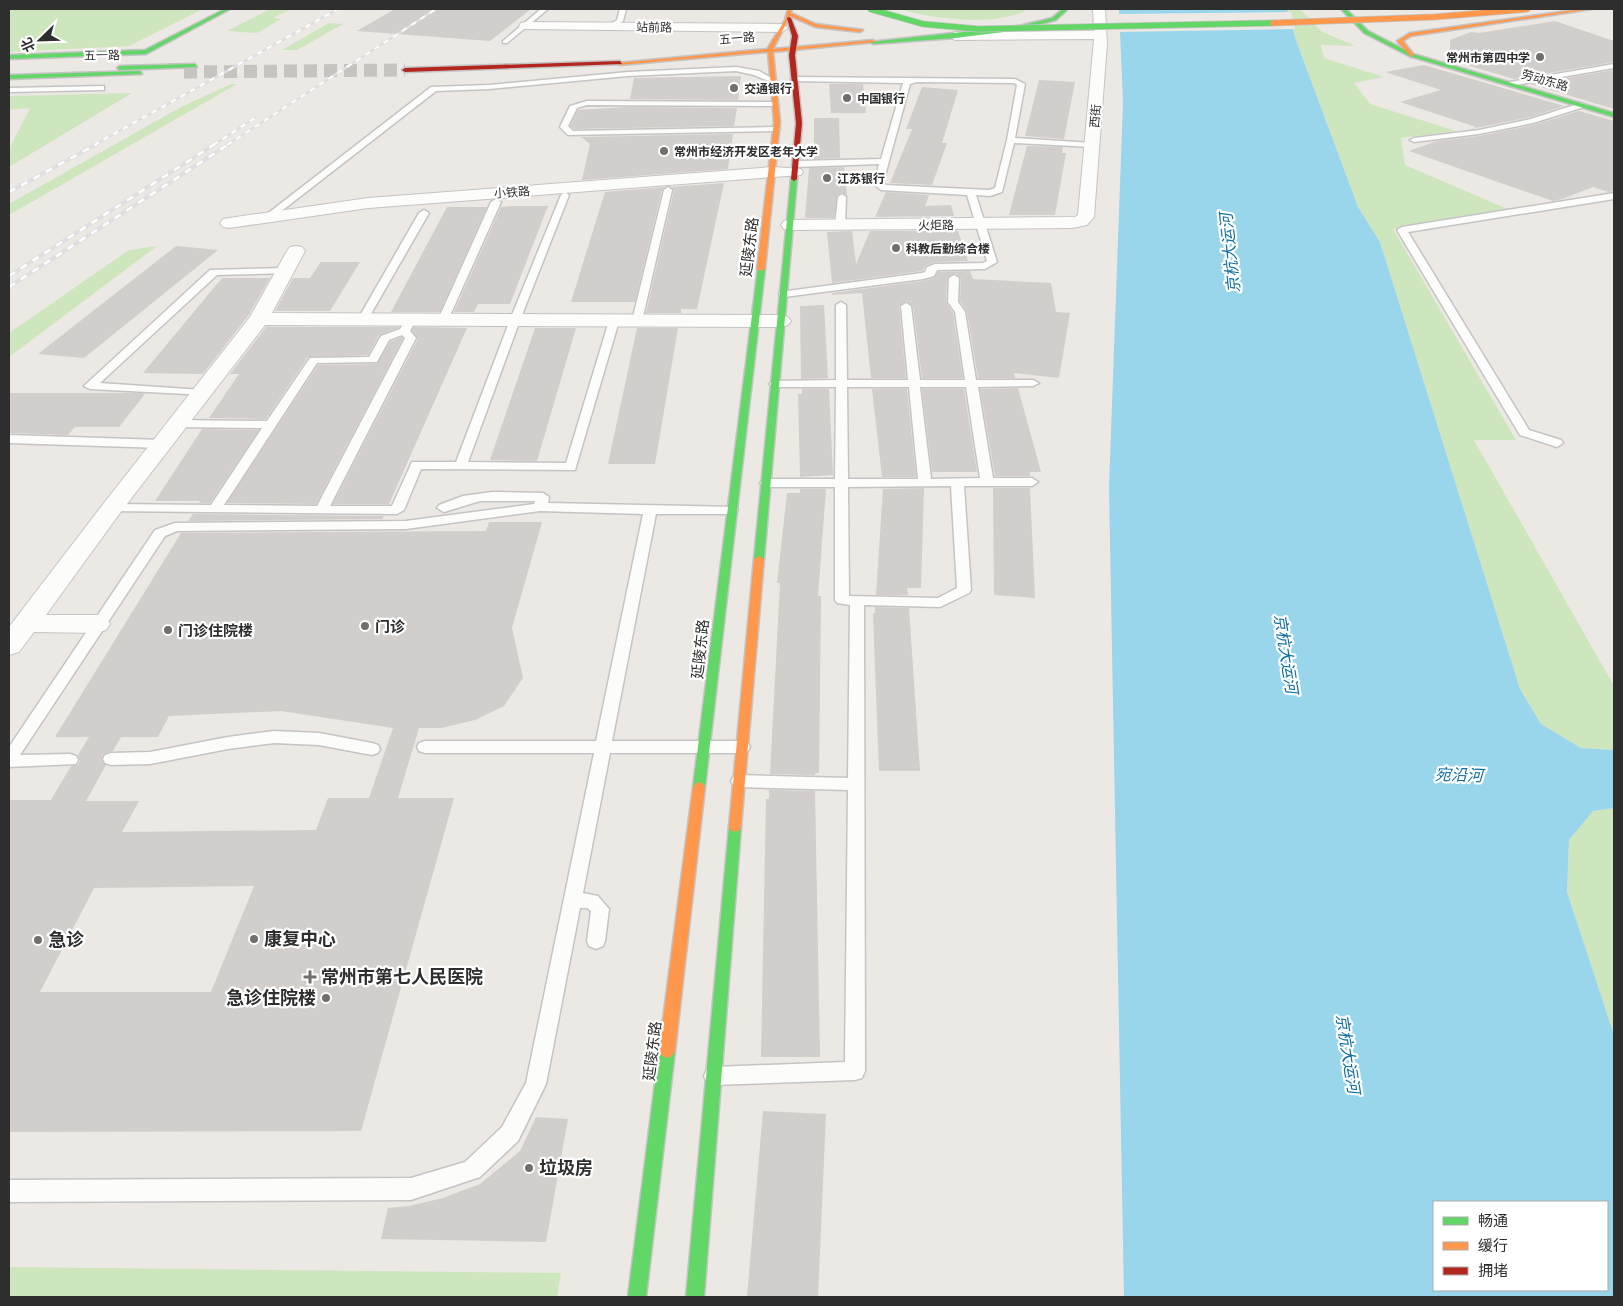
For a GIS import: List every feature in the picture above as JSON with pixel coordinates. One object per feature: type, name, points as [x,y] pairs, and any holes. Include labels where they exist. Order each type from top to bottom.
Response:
[{"type":"main road","points":[[9,56],[146,52],[228,9]]},
{"type":"main road","points":[[870,9],[905,22],[932,26],[1000,30],[1401,20],[1528,9]]},
{"type":"main road","points":[[886,9],[908,17],[938,22],[1004,25],[1398,15],[1472,9]]},
{"type":"main road","name":"五一路","points":[[404,70],[955,36],[1019,28],[1054,19],[1066,9]]},
{"type":"main road","name":"劳动东路","points":[[1343,9],[1366,32],[1411,55],[1614,115]]},
{"type":"main road","points":[[1411,55],[1400,41],[1410,35],[1590,9]]},
{"type":"main road","name":"五一路","points":[[795,45],[996,24],[1041,10]]},
{"type":"main road","points":[[788,17],[808,24],[834,28],[924,33]]},
{"type":"main road","points":[[695,1297],[742,747],[800,123],[792,55],[795,45],[794,29],[788,17]]},
{"type":"main road","points":[[771,46],[788,17]]},
{"type":"main road","name":"五一路","points":[[404,70],[612,64],[727,53],[771,46]]},
{"type":"main road","name":"延陵东路","points":[[637,1297],[773,172],[776,129],[771,76],[771,46]]},
{"type":"main road","points":[[727,53],[750,57],[771,76]]},
{"type":"main road","points":[[404,70],[540,73],[718,60],[740,61],[771,76]]},
{"type":"main road","name":"五一路","points":[[9,71],[196,66]]},
{"type":"main road","name":"五一路","points":[[9,77],[180,75],[9,83]]},
{"type":"street","name":"西街","points":[[1081,221],[1086,217],[1100,35],[1100,9]]},
{"type":"street","name":"站前路","points":[[525,26],[611,26],[788,17]]},
{"type":"street","points":[[955,36],[1100,35]]},
{"type":"street","name":"小铁路","points":[[229,223],[368,203],[773,172],[795,168]]},
{"type":"street","name":"火炬路","points":[[790,225],[1072,223],[1081,221]]},
{"type":"street","points":[[9,646],[112,508],[259,319],[296,251]]},
{"type":"street","points":[[259,319],[363,319],[407,326],[443,320],[781,321]]},
{"type":"street","points":[[26,623],[98,624]]},
{"type":"lane","points":[[505,42],[546,9]]},
{"type":"lane","points":[[611,26],[620,22],[623,9]]},
{"type":"lane","points":[[1510,84],[1614,66]]},
{"type":"lane","points":[[1604,68],[1614,72]]},
{"type":"lane","points":[[267,218],[434,88],[489,87],[628,74],[736,69],[771,76]]},
{"type":"lane","points":[[795,79],[1015,81],[1021,84],[1011,140],[998,190],[990,193],[884,188],[878,184],[908,82],[913,81]]},
{"type":"lane","points":[[9,90],[101,88]]},
{"type":"lane","points":[[10,102],[22,90]]},
{"type":"lane","points":[[775,104],[587,103],[574,106],[564,127],[572,133],[776,129]]},
{"type":"lane","points":[[1414,140],[1479,132],[1533,121],[1581,105]]},
{"type":"lane","points":[[1011,140],[1092,145]]},
{"type":"lane","points":[[795,168],[884,161]]},
{"type":"lane","points":[[637,321],[668,190]]},
{"type":"lane","points":[[784,294],[924,276],[930,274],[931,269],[935,267],[984,266],[992,262],[971,192]]},
{"type":"lane","points":[[461,465],[515,320],[565,195]]},
{"type":"lane","points":[[1557,443],[1524,432],[1402,230],[1614,196]]},
{"type":"lane","points":[[840,225],[842,197]]},
{"type":"lane","points":[[443,320],[496,202]]},
{"type":"lane","points":[[363,319],[424,213]]},
{"type":"lane","points":[[202,393],[90,386],[214,272],[286,271]]},
{"type":"lane","points":[[954,278],[953,302],[960,312],[987,483]]},
{"type":"lane","points":[[842,305],[842,600],[940,603],[964,590],[957,483]]},
{"type":"lane","points":[[906,306],[925,483]]},
{"type":"lane","points":[[112,508],[397,510],[416,466],[571,467],[614,321]]},
{"type":"lane","points":[[216,508],[314,360],[373,360],[385,338],[407,326],[411,338],[322,510]]},
{"type":"lane","points":[[775,384],[1033,383]]},
{"type":"lane","points":[[178,423],[270,425]]},
{"type":"lane","points":[[9,439],[162,444]]},
{"type":"lane","points":[[766,483],[1032,482]]},
{"type":"lane","points":[[444,508],[459,500],[482,496],[543,497],[540,508]]},
{"type":"lane","points":[[9,760],[160,533],[175,527],[406,525],[540,508],[731,510]]},
{"type":"lane","points":[[9,1191],[411,1190],[472,1170],[510,1134],[536,1084],[650,510]]},
{"type":"lane","points":[[714,1076],[855,1071],[857,600]]},
{"type":"lane","points":[[111,759],[150,758],[228,743],[274,737],[319,739],[372,749]]},
{"type":"lane","points":[[425,747],[742,747]]},
{"type":"lane","points":[[9,760],[70,760]]},
{"type":"lane","points":[[739,781],[856,784]]},
{"type":"lane","points":[[573,900],[592,901],[600,909],[596,942]]},
{"type":"green space","points":[[14,9],[203,9],[129,46],[9,52],[9,11]]},
{"type":"green space","points":[[270,9],[291,9],[273,18],[281,19],[257,33],[227,31]]},
{"type":"green space","points":[[899,9],[1028,9],[1015,15],[1000,18],[965,20],[929,16]]},
{"type":"green space","points":[[1288,9],[1300,9],[1321,31],[1355,46],[1321,45],[1324,58],[1384,77],[1354,83],[1370,104],[1456,131],[1401,138],[1405,165],[1512,211],[1393,229],[1516,440],[1474,440],[1614,686],[1614,750],[1581,748],[1541,724],[1520,689],[1380,242],[1358,207],[1297,43]]},
{"type":"green space","points":[[329,23],[343,24],[297,50],[282,50]]},
{"type":"green space","points":[[231,84],[237,84],[9,215],[9,204],[181,107]]},
{"type":"green space","points":[[132,93],[9,167],[9,149],[30,108],[9,110],[9,96]]},
{"type":"green space","points":[[157,246],[9,357],[9,333],[129,250]]},
{"type":"green space","points":[[1614,808],[1614,1035],[1567,892],[1569,840],[1593,811]]},
{"type":"green space","points":[[9,1267],[561,1273],[557,1297],[9,1297]]},
{"type":"water","points":[[1119,9],[1287,9],[1297,43],[1358,207],[1380,242],[1520,689],[1541,724],[1581,748],[1614,750],[1614,808],[1593,811],[1569,840],[1567,892],[1614,1035],[1614,1297],[1124,1297],[1109,487],[1123,102]]},
{"type":"pier","points":[[1291,12],[1295,29],[1117,32],[1117,14]]},
{"type":"building","points":[[395,9],[531,9],[490,41],[357,31]]},
{"type":"building","name":"常州市第四中学","points":[[1555,21],[1614,41],[1614,62],[1514,79],[1450,60],[1450,40],[1471,32],[1479,33]]},
{"type":"building","points":[[1424,65],[1564,106],[1531,117],[1470,129],[1476,127],[1400,102],[1441,90],[1385,72]]},
{"type":"building","points":[[1614,70],[1614,109],[1531,84]]},
{"type":"building","points":[[741,76],[738,100],[630,99],[634,78]]},
{"type":"building","points":[[1039,80],[1075,82],[1064,139],[1025,136]]},
{"type":"building","name":"中国银行","points":[[829,84],[863,84],[866,113],[831,113]]},
{"type":"building","points":[[922,87],[958,90],[942,143],[947,143],[932,185],[890,183],[912,129],[906,129]]},
{"type":"building","points":[[628,107],[737,108],[734,126],[574,129],[570,126],[578,110]]},
{"type":"building","points":[[1579,111],[1614,121],[1614,191],[1608,192],[1593,187],[1553,201],[1409,151],[1437,141],[1479,136],[1533,125]]},
{"type":"building","points":[[814,118],[839,118],[840,158],[814,159]]},
{"type":"building","name":"常州市经济开发区老年大学","points":[[733,134],[728,169],[582,180],[590,144],[581,137]]},
{"type":"building","points":[[1027,146],[1063,147],[1062,153],[1066,153],[1055,215],[1009,215]]},
{"type":"building","points":[[844,167],[847,196],[842,192],[837,196],[834,218],[805,218],[809,168]]},
{"type":"building","points":[[724,183],[697,309],[681,309],[681,313],[646,313],[674,190],[671,187]]},
{"type":"building","points":[[665,187],[662,190],[635,302],[571,302],[605,192]]},
{"type":"building","points":[[886,192],[929,195],[925,206],[951,205],[954,216],[875,217]]},
{"type":"building","points":[[548,206],[510,304],[478,304],[474,312],[454,312],[501,207]]},
{"type":"building","points":[[447,207],[487,207],[440,312],[391,312]]},
{"type":"building","name":"科教后勤综合楼","points":[[852,231],[856,264],[870,231],[958,231],[968,261],[935,262],[926,265],[922,271],[832,283],[827,232]]},
{"type":"building","points":[[176,246],[218,250],[84,358],[38,354]]},
{"type":"building","points":[[321,262],[360,262],[330,311],[275,311],[293,278],[310,278]]},
{"type":"building","points":[[970,271],[973,279],[1051,283],[1056,312],[1070,313],[1059,378],[1014,373],[1015,378],[978,378],[967,312],[960,301],[961,278],[955,273],[947,278],[946,302],[953,313],[963,378],[922,378],[913,306],[907,301],[899,306],[906,378],[871,378],[862,293],[832,295],[832,293],[923,281],[934,278],[938,272]]},
{"type":"building","points":[[222,278],[270,278],[248,316],[203,374],[143,373]]},
{"type":"building","points":[[824,305],[828,378],[801,379],[800,306]]},
{"type":"building","points":[[266,327],[399,327],[379,335],[368,355],[308,357],[266,419],[209,418],[239,374],[230,374]]},
{"type":"building","points":[[414,327],[467,328],[389,504],[333,504],[418,339],[412,331]]},
{"type":"building","points":[[535,328],[576,328],[537,461],[490,460]]},
{"type":"building","points":[[637,328],[678,328],[655,464],[608,464]]},
{"type":"building","points":[[402,337],[316,504],[227,503],[318,365],[377,364],[390,342]]},
{"type":"building","points":[[1018,388],[1041,472],[1030,472],[1030,476],[995,476],[980,389]]},
{"type":"building","points":[[802,389],[829,389],[833,475],[800,477],[798,394],[802,394]]},
{"type":"building","points":[[872,389],[907,389],[916,477],[882,477]]},
{"type":"building","points":[[922,389],[964,389],[977,472],[932,472]]},
{"type":"building","points":[[9,393],[145,394],[119,427],[75,427],[68,435],[9,433]]},
{"type":"building","points":[[202,429],[259,430],[210,503],[199,503],[200,501],[155,501]]},
{"type":"building","points":[[924,488],[921,588],[907,588],[908,595],[876,595],[883,489]]},
{"type":"building","points":[[993,488],[1030,488],[1035,598],[994,595]]},
{"type":"building","points":[[800,489],[826,489],[818,596],[821,596],[819,773],[815,773],[815,775],[770,774],[780,583],[777,583],[787,493],[800,493]]},
{"type":"building","points":[[193,514],[384,516],[382,519],[188,521]]},
{"type":"building","points":[[489,522],[542,522],[512,628],[523,678],[504,706],[475,720],[441,728],[419,728],[398,798],[454,798],[361,1131],[9,1132],[9,800],[51,800],[71,766],[78,765],[80,761],[78,755],[89,737],[55,737],[181,533],[486,531]],"holes":[[[281,711],[393,728],[369,798],[328,798],[316,830],[122,832],[139,801],[86,801],[106,765],[101,760],[103,754],[113,751],[121,737],[158,737],[169,716]],[[254,886],[211,992],[40,992],[94,888]]]},
{"type":"building","points":[[875,607],[909,608],[920,771],[879,771],[873,613],[875,613]]},
{"type":"building","points":[[769,790],[815,791],[820,1057],[761,1057],[766,799],[769,799]]},
{"type":"building","points":[[763,1111],[826,1114],[818,1297],[747,1297]]},
{"type":"building","name":"垃圾房","points":[[536,1117],[568,1119],[546,1242],[381,1239],[388,1208],[409,1206],[443,1198],[480,1184],[520,1151]]},
{"type":"tunnel","points":[[184,72],[405,70]]},
{"type":"railway","points":[[94,145],[338,9]]},
{"type":"railway","points":[[227,145],[436,9]]},
{"type":"railway","points":[[213,145],[255,118]]},
{"type":"railway","points":[[9,192],[97,144]]},
{"type":"railway","points":[[9,276],[215,144]]},
{"type":"railway","points":[[9,287],[229,144]]},
{"type":"traffic: fast","points":[[9,57],[146,52],[228,9]]},
{"type":"traffic: fast","points":[[870,9],[896,18],[923,24],[978,29],[1273,23]]},
{"type":"traffic: fast","points":[[873,42],[955,36],[1019,28],[1054,19],[1066,9]]},
{"type":"traffic: fast","points":[[1343,9],[1366,32],[1411,55],[1614,115]]},
{"type":"traffic: fast","points":[[120,68],[195,66]]},
{"type":"traffic: fast","points":[[9,77],[140,73]]},
{"type":"traffic: fast","points":[[759,559],[794,179]]},
{"type":"traffic: fast","points":[[699,787],[761,269]]},
{"type":"traffic: fast","points":[[695,1297],[735,827]]},
{"type":"traffic: fast","points":[[637,1297],[667,1051]]},
{"type":"traffic: slow","points":[[761,269],[777,122],[770,49],[787,20],[790,9]]},
{"type":"traffic: slow","points":[[1273,23],[1434,17],[1528,9]]},
{"type":"traffic: slow","points":[[1411,55],[1400,41],[1410,35],[1590,9]]},
{"type":"traffic: slow","points":[[789,14],[815,25],[860,30]]},
{"type":"traffic: slow","points":[[620,63],[873,42]]},
{"type":"traffic: slow","points":[[735,827],[759,559]]},
{"type":"traffic: slow","points":[[667,1051],[699,787]]},
{"type":"traffic: jam","points":[[789,18],[795,36],[792,55],[799,123],[794,179]]},
{"type":"traffic: jam","points":[[405,70],[620,63]]},
{"type":"place","name":"常州市第四中学","points":[[1540,57]]},
{"type":"place","name":"交通银行","points":[[734,88]]},
{"type":"place","name":"中国银行","points":[[847,98]]},
{"type":"place","name":"常州市经济开发区老年大学","points":[[664,151]]},
{"type":"place","name":"江苏银行","points":[[827,178]]},
{"type":"place","name":"科教后勤综合楼","points":[[896,248]]},
{"type":"place","name":"门诊","points":[[365,626]]},
{"type":"place","name":"门诊住院楼","points":[[168,630]]},
{"type":"place","name":"康复中心","points":[[254,939]]},
{"type":"place","name":"急诊","points":[[38,940]]},
{"type":"place","name":"常州市第七人民医院","points":[[310,977]]},
{"type":"place","name":"急诊住院楼","points":[[326,998]]},
{"type":"place","name":"垃圾房","points":[[529,1168]]},
{"type":"water label","name":"京杭大运河","points":[[1230,253]]},
{"type":"water label","name":"京杭大运河","points":[[1286,654]]},
{"type":"water label","name":"宛沿河","points":[[1459,775]]},
{"type":"water label","name":"京杭大运河","points":[[1348,1054]]}]
